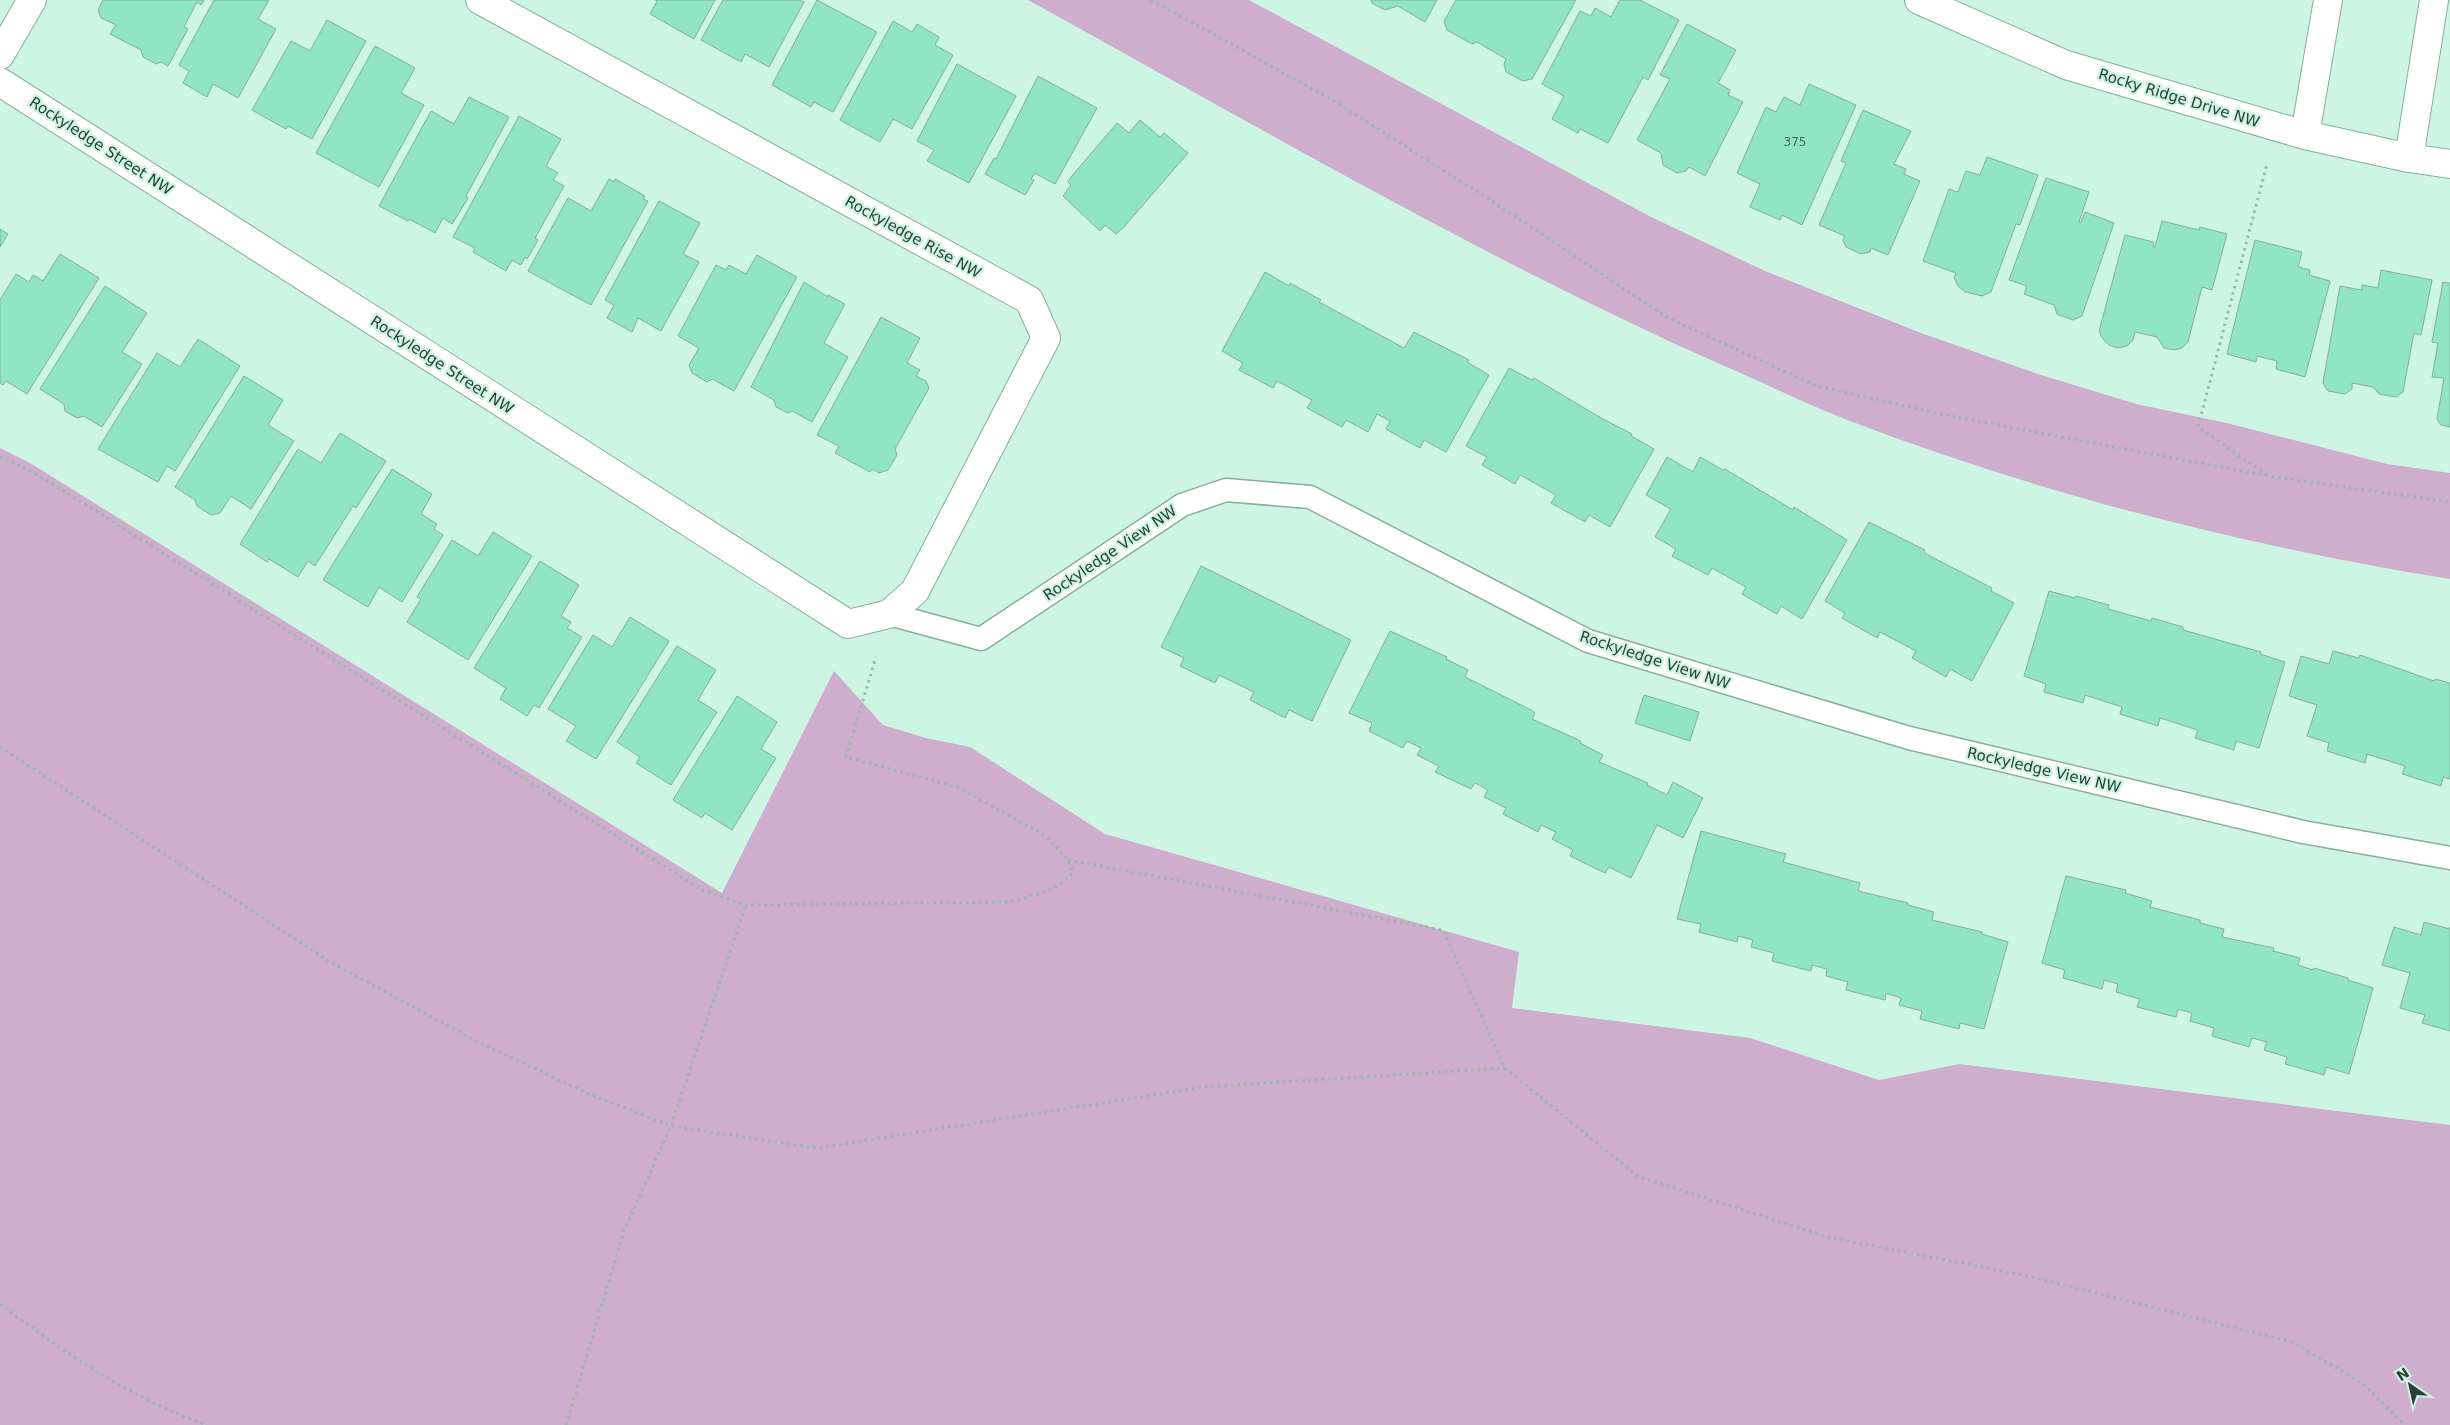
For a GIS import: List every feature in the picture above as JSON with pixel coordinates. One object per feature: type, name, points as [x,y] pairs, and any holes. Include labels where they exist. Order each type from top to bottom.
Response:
[{"type":"street","points":[[0,55],[32,0]]},
{"type":"street","name":"Rockyledge Rise NW","points":[[480,0],[1029,300],[1046,338],[915,591],[889,614]]},
{"type":"street","name":"Rocky Ridge Drive NW","points":[[1919,0],[2066,65],[2305,135],[2409,158],[2450,164]]},
{"type":"street","points":[[2305,135],[2328,0]]},
{"type":"street","points":[[2409,158],[2434,0]]},
{"type":"street","name":"Rockyledge Street NW","points":[[0,82],[848,624],[889,614]]},
{"type":"lane","name":"Rockyledge View NW","points":[[889,614],[981,640],[1182,505],[1226,490],[1310,497],[1588,641],[1909,738],[2303,832],[2450,858]]},
{"type":"path","points":[[1151,0],[1331,99],[1512,214],[1668,318],[1817,386],[1940,414],[2269,476],[2450,502]]},
{"type":"path","points":[[2269,476],[2198,427],[2277,127]]},
{"type":"path","points":[[0,456],[43,478],[704,891],[746,905],[1009,902],[1039,895],[1066,881],[1073,872],[1068,860],[1046,836],[958,787],[846,757],[889,614]]},
{"type":"path","points":[[0,747],[332,963],[480,1044],[587,1093],[672,1126],[817,1148],[1204,1087],[1505,1068]]},
{"type":"path","points":[[1068,860],[1443,930],[1505,1068],[1638,1176],[1828,1237],[2028,1276],[2292,1342],[2363,1384],[2406,1425]]},
{"type":"path","points":[[566,1425],[624,1231],[672,1126],[746,905]]},
{"type":"path","points":[[0,1304],[52,1343],[106,1378],[187,1418],[207,1425]]},
{"type":"shaded area","points":[[1028,0],[1249,0],[1649,216],[1765,271],[1921,333],[2038,374],[2136,404],[2227,423],[2387,464],[2450,473],[2450,579],[2297,551],[2146,515],[2071,495],[1997,472],[1923,448],[1834,415],[1633,324],[1545,281],[1371,190]]},
{"type":"shaded area","points":[[0,448],[30,463],[722,893],[834,671],[883,725],[926,738],[970,747],[1105,834],[1519,952],[1512,1008],[1750,1038],[1879,1080],[1959,1064],[2450,1125],[2450,1425],[0,1425]]},
{"type":"building","points":[[103,0],[204,0],[201,5],[197,2],[184,27],[188,29],[168,66],[161,62],[156,64],[143,57],[141,50],[110,34],[116,25],[101,18],[98,10]]},
{"type":"building","points":[[214,0],[269,0],[258,19],[276,29],[238,98],[213,84],[207,97],[183,83],[189,71],[179,65]]},
{"type":"building","points":[[655,0],[715,0],[694,39],[650,14],[657,1]]},
{"type":"building","points":[[723,0],[799,0],[804,2],[769,67],[745,54],[741,62],[701,40]]},
{"type":"building","points":[[817,0],[877,32],[833,112],[814,102],[811,107],[772,85]]},
{"type":"building","points":[[1371,0],[1437,0],[1425,22],[1398,6],[1385,10],[1372,3]]},
{"type":"building","points":[[1456,0],[1576,0],[1532,79],[1523,81],[1506,72],[1504,64],[1506,59],[1477,42],[1472,44],[1447,30],[1444,21]]},
{"type":"building","points":[[1620,0],[1640,0],[1679,20],[1648,80],[1643,77],[1608,143],[1580,129],[1578,133],[1552,119],[1564,96],[1542,84],[1580,11],[1591,16],[1595,8],[1611,17]]},
{"type":"building","points":[[327,20],[366,41],[312,139],[288,126],[286,129],[252,110],[291,41],[310,51]]},
{"type":"building","points":[[893,21],[912,32],[917,24],[939,37],[935,45],[953,55],[912,129],[893,119],[880,142],[840,120]]},
{"type":"building","points":[[1687,24],[1736,50],[1718,83],[1730,90],[1728,95],[1743,102],[1705,176],[1689,167],[1686,171],[1677,173],[1663,165],[1661,153],[1637,140],[1670,79],[1660,75]]},
{"type":"building","points":[[375,46],[415,68],[401,93],[424,105],[379,187],[316,153]]},
{"type":"building","points":[[957,64],[1016,96],[969,183],[927,161],[934,150],[917,141]]},
{"type":"building","points":[[1038,76],[1097,108],[1055,184],[1035,173],[1031,179],[1034,180],[1025,195],[985,174],[994,158],[996,159]]},
{"type":"building","points":[[1809,84],[1856,105],[1802,225],[1782,215],[1780,220],[1750,207],[1760,184],[1737,173],[1766,107],[1776,112],[1784,97],[1800,105]]},
{"type":"building","points":[[469,97],[509,117],[466,196],[468,198],[452,224],[443,218],[435,233],[379,206],[431,111],[454,124]]},
{"type":"building","points":[[1863,110],[1911,131],[1894,164],[1906,169],[1904,174],[1920,181],[1888,255],[1871,248],[1870,252],[1861,254],[1846,247],[1843,240],[1845,236],[1819,225],[1846,163],[1841,161]]},
{"type":"building","points":[[519,116],[561,139],[546,166],[558,173],[553,180],[564,186],[535,238],[538,240],[527,259],[525,257],[521,265],[512,260],[506,271],[473,252],[475,248],[453,237]]},
{"type":"building","points":[[1140,120],[1160,137],[1164,133],[1188,153],[1123,228],[1116,234],[1105,225],[1100,231],[1063,196],[1071,185],[1068,182],[1117,123],[1129,133]]},
{"type":"building","points":[[1987,157],[2038,175],[2020,225],[2016,224],[1991,292],[1982,296],[1965,292],[1958,286],[1954,278],[1956,273],[1923,261],[1949,189],[1958,192],[1966,171],[1980,175]]},
{"type":"building","points":[[2046,178],[2089,192],[2079,222],[2081,222],[2085,212],[2114,223],[2082,316],[2073,320],[2057,314],[2054,305],[2024,294],[2027,286],[2009,280]]},
{"type":"building","points":[[609,179],[614,182],[615,179],[645,196],[643,199],[648,201],[591,305],[528,271],[568,198],[591,211]]},
{"type":"building","points":[[659,201],[700,223],[683,254],[699,262],[661,331],[638,318],[632,332],[607,318],[614,305],[605,300]]},
{"type":"building","points":[[2162,221],[2199,230],[2200,227],[2227,234],[2212,290],[2202,287],[2188,342],[2182,348],[2175,350],[2164,348],[2157,337],[2135,332],[2133,340],[2127,346],[2118,348],[2109,345],[2099,331],[2125,235],[2154,242],[2153,247],[2155,247]]},
{"type":"building","points":[[0,229],[8,234],[0,247]]},
{"type":"building","points":[[2255,240],[2302,252],[2298,267],[2310,270],[2309,275],[2330,281],[2305,377],[2276,369],[2277,361],[2257,356],[2256,362],[2227,354]]},
{"type":"building","points":[[60,254],[99,278],[27,394],[6,381],[3,385],[0,383],[0,300],[16,274],[29,282],[33,275],[43,281]]},
{"type":"building","points":[[757,255],[797,277],[734,391],[712,379],[707,382],[692,373],[689,365],[699,348],[678,336],[716,265],[726,270],[729,265],[746,274]]},
{"type":"building","points":[[2381,270],[2432,280],[2421,335],[2414,333],[2403,392],[2396,397],[2379,394],[2373,387],[2352,383],[2352,389],[2345,394],[2328,391],[2323,383],[2340,286],[2362,290],[2362,285],[2378,288]]},
{"type":"building","points":[[1265,272],[1289,286],[1290,283],[1321,300],[1319,302],[1404,348],[1414,332],[1469,360],[1467,362],[1489,375],[1446,452],[1424,440],[1420,448],[1405,440],[1386,429],[1390,421],[1377,414],[1368,432],[1346,420],[1342,427],[1307,408],[1312,400],[1277,381],[1273,388],[1239,370],[1243,363],[1222,351]]},
{"type":"building","points":[[804,282],[828,297],[828,295],[845,304],[824,343],[848,357],[812,422],[792,411],[788,413],[776,407],[774,400],[751,387]]},
{"type":"building","points":[[2443,282],[2450,283],[2450,427],[2441,425],[2437,419],[2444,378],[2432,377],[2438,343],[2432,342]]},
{"type":"building","points":[[105,286],[147,313],[122,352],[142,364],[102,427],[84,416],[77,418],[65,411],[64,404],[40,389]]},
{"type":"building","points":[[881,317],[920,338],[907,363],[920,370],[916,376],[926,381],[929,388],[895,449],[897,455],[888,470],[879,473],[872,469],[870,472],[835,453],[839,446],[817,435]]},
{"type":"building","points":[[198,339],[240,366],[175,471],[167,466],[158,482],[98,449],[157,353],[180,367]]},
{"type":"building","points":[[1509,368],[1532,380],[1534,378],[1632,434],[1631,436],[1654,449],[1610,527],[1589,515],[1585,522],[1551,503],[1556,495],[1520,475],[1515,484],[1482,465],[1487,457],[1466,446]]},
{"type":"building","points":[[244,376],[283,400],[268,425],[294,441],[251,509],[231,496],[220,513],[211,515],[197,506],[195,500],[175,487]]},
{"type":"building","points":[[340,433],[386,461],[356,508],[353,506],[315,566],[308,561],[298,577],[269,559],[267,562],[240,544],[298,449],[321,463]]},
{"type":"building","points":[[1667,457],[1693,472],[1700,457],[1723,470],[1725,469],[1793,510],[1794,507],[1847,540],[1802,619],[1781,606],[1777,614],[1742,594],[1746,587],[1712,568],[1708,575],[1672,556],[1676,549],[1655,537],[1671,509],[1646,495]]},
{"type":"building","points":[[392,469],[432,494],[421,514],[437,524],[434,529],[443,535],[402,602],[379,587],[368,607],[323,580]]},
{"type":"building","points":[[1869,522],[1925,550],[1924,553],[1992,588],[1991,591],[2014,603],[1972,681],[1950,669],[1946,677],[1912,658],[1916,651],[1880,632],[1877,638],[1842,618],[1845,613],[1825,601]]},
{"type":"building","points":[[493,532],[532,556],[468,660],[407,622],[421,599],[417,597],[452,540],[478,556]]},
{"type":"building","points":[[540,561],[579,585],[561,616],[571,622],[567,628],[582,637],[539,708],[534,705],[527,716],[500,699],[506,688],[474,668]]},
{"type":"building","points":[[1201,566],[1351,640],[1312,721],[1289,710],[1285,718],[1250,700],[1254,692],[1219,675],[1215,683],[1180,666],[1184,658],[1161,647]]},
{"type":"building","points":[[2049,591],[2109,605],[2108,609],[2151,621],[2152,618],[2183,627],[2183,630],[2261,652],[2260,654],[2285,662],[2259,748],[2236,741],[2234,750],[2195,738],[2198,730],[2160,718],[2158,726],[2120,714],[2122,707],[2085,695],[2083,703],[2044,692],[2046,684],[2024,676]]},
{"type":"building","points":[[630,617],[669,641],[596,759],[566,741],[576,726],[548,709],[593,635],[612,647]]},
{"type":"building","points":[[1390,631],[1447,657],[1446,659],[1468,670],[1465,677],[1531,710],[1535,713],[1532,719],[1581,741],[1580,743],[1603,755],[1599,762],[1648,783],[1647,785],[1667,795],[1673,782],[1703,798],[1683,838],[1657,825],[1631,878],[1609,867],[1605,873],[1570,856],[1573,850],[1552,839],[1556,832],[1541,825],[1538,832],[1503,814],[1506,808],[1484,797],[1488,790],[1475,783],[1471,789],[1435,772],[1439,766],[1417,755],[1421,748],[1407,741],[1403,748],[1369,731],[1372,723],[1349,713]]},
{"type":"building","points":[[677,646],[716,670],[698,700],[717,712],[671,785],[636,763],[640,757],[617,742]]},
{"type":"building","points":[[2333,651],[2359,658],[2360,655],[2434,681],[2435,679],[2450,683],[2450,779],[2443,777],[2441,786],[2402,774],[2405,766],[2367,754],[2365,763],[2327,751],[2329,743],[2307,736],[2317,705],[2289,696],[2301,656],[2329,664]]},
{"type":"building","points":[[1644,695],[1699,712],[1690,741],[1635,723]]},
{"type":"building","points":[[737,696],[777,722],[761,749],[776,758],[732,830],[705,813],[702,818],[673,800]]},
{"type":"building","points":[[1701,831],[1786,854],[1783,862],[1860,883],[1858,891],[1908,903],[1908,905],[1934,912],[1932,920],[1982,932],[1982,934],[2008,942],[1984,1029],[1960,1023],[1959,1029],[1920,1019],[1922,1011],[1899,1005],[1901,998],[1886,993],[1885,1000],[1846,990],[1848,982],[1826,976],[1827,969],[1812,965],[1811,971],[1772,961],[1774,953],[1751,947],[1753,940],[1738,936],[1737,942],[1699,932],[1701,924],[1677,919]]},
{"type":"building","points":[[2066,876],[2126,890],[2125,893],[2152,901],[2150,907],[2200,920],[2200,923],[2224,929],[2222,937],[2274,948],[2273,951],[2300,958],[2298,965],[2348,978],[2348,980],[2373,988],[2349,1074],[2326,1067],[2324,1075],[2285,1064],[2287,1057],[2264,1050],[2267,1042],[2252,1038],[2249,1047],[2212,1036],[2214,1028],[2190,1021],[2192,1013],[2178,1009],[2176,1017],[2137,1007],[2140,999],[2116,992],[2118,984],[2104,980],[2102,989],[2063,978],[2065,970],[2042,963]]},
{"type":"building","points":[[2424,922],[2450,929],[2450,1031],[2422,1023],[2425,1015],[2400,1008],[2410,973],[2382,965],[2394,927],[2421,935]]}]
